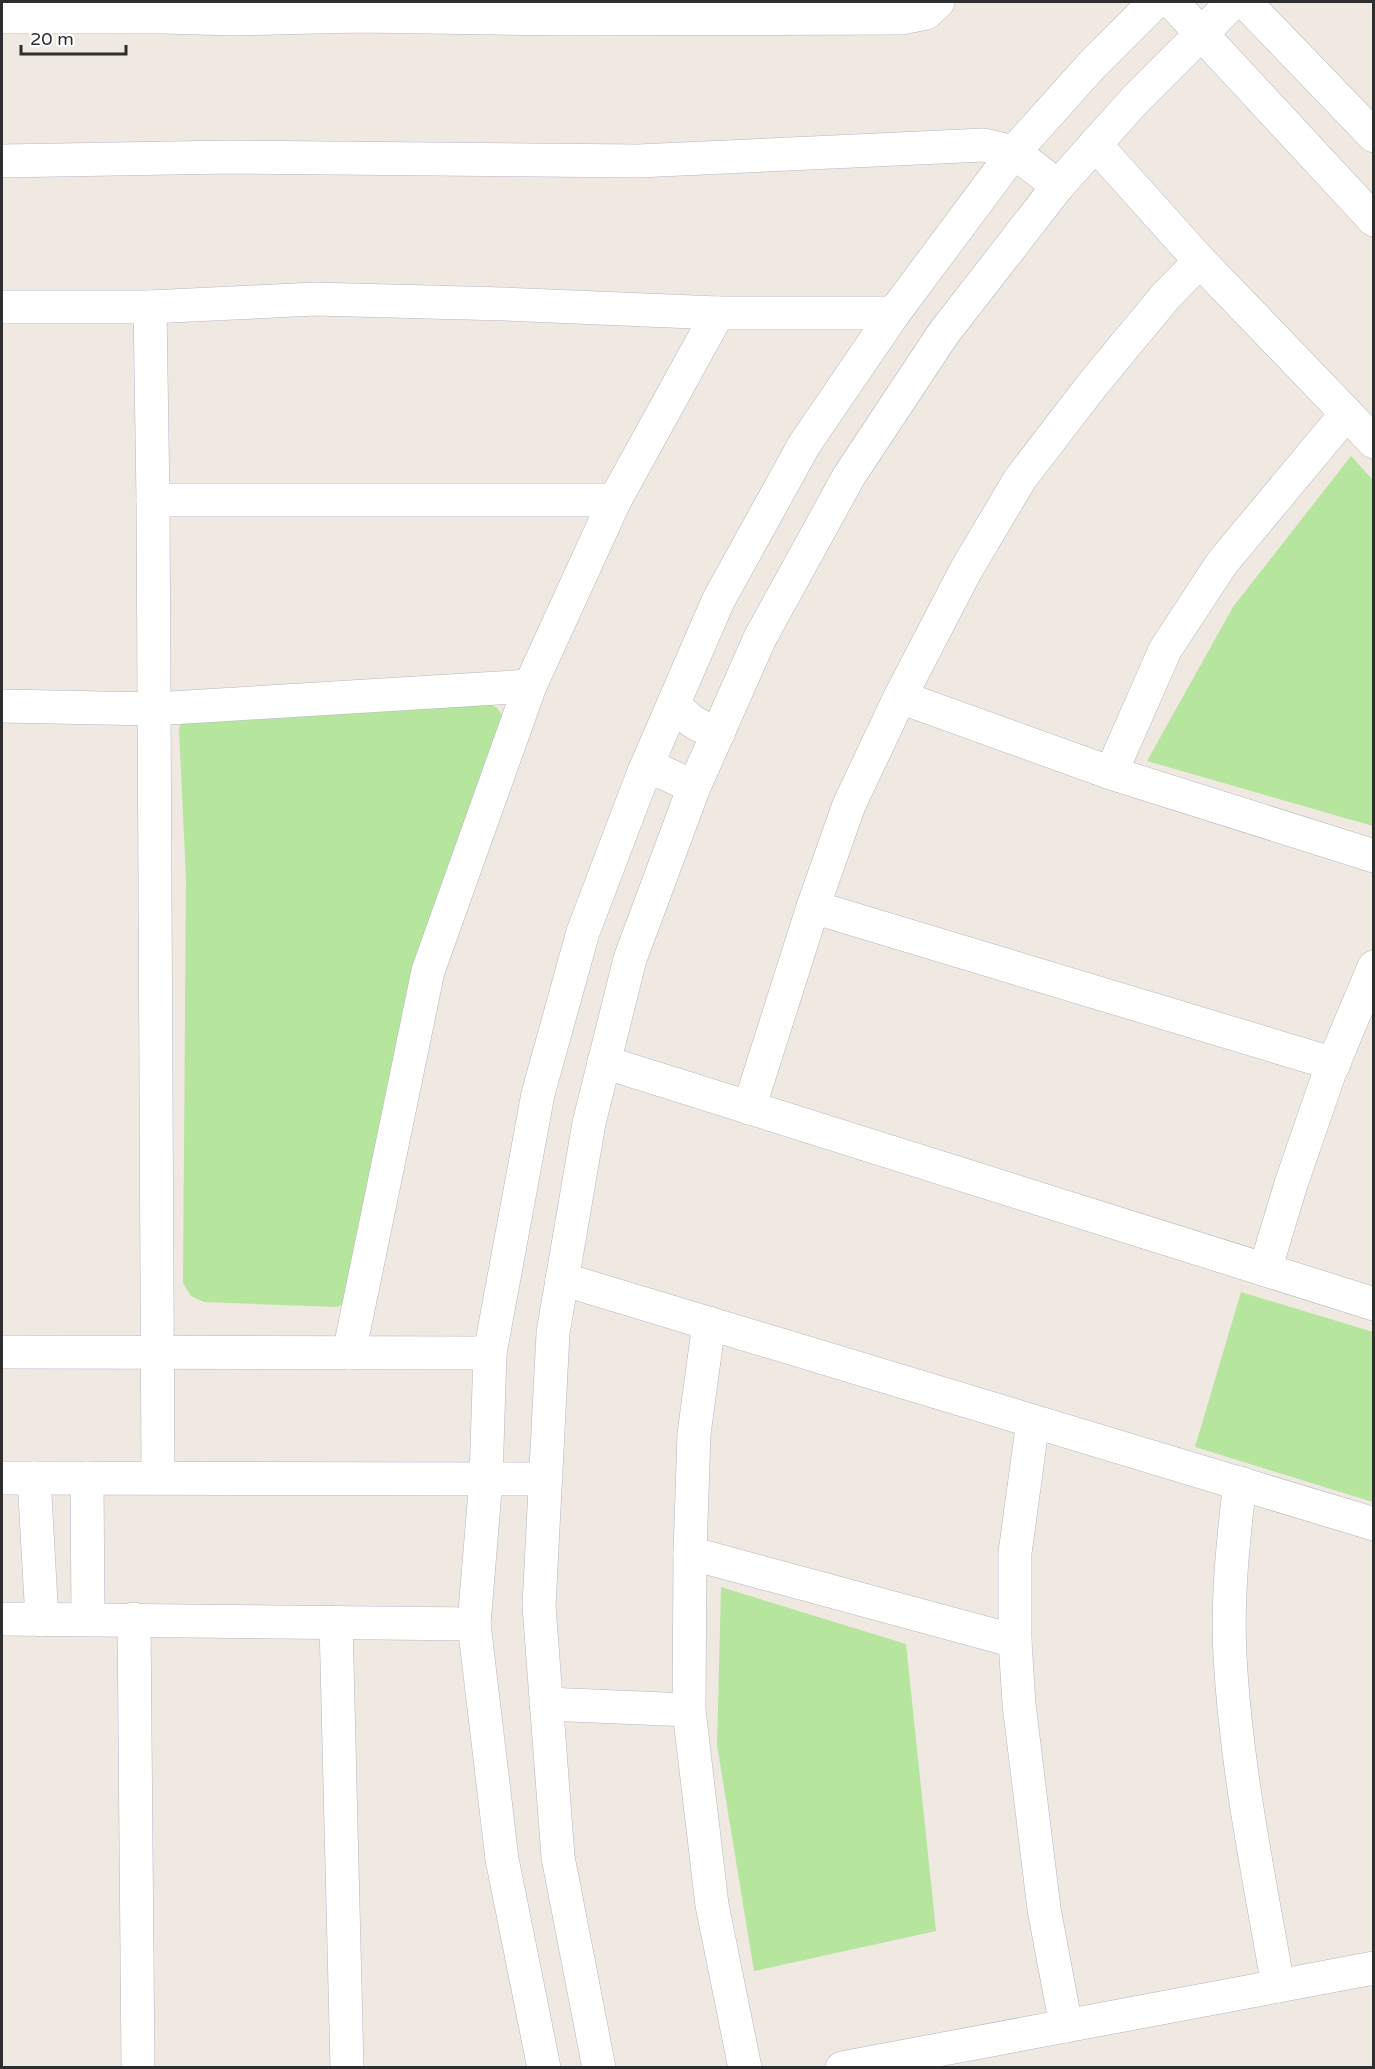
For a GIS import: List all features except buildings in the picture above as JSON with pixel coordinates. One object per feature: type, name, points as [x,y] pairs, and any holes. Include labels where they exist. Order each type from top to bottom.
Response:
[{"type":"street","points":[[2,17],[163,9],[233,19],[361,9],[562,10],[902,18],[926,13],[938,2]]},
{"type":"street","points":[[544,2067],[502,1859],[474,1624],[486,1479],[490,1353],[538,1094],[583,932],[644,772],[717,601],[804,445],[894,313],[1014,152],[1092,65],[1155,2]]},
{"type":"street","points":[[1172,2],[1374,220]]},
{"type":"street","points":[[599,2067],[558,1857],[539,1606],[553,1333],[589,1123],[630,960],[694,787],[760,638],[849,476],[943,334],[1058,186],[1134,101],[1233,2]]},
{"type":"street","points":[[1245,2],[1374,136]]},
{"type":"street","points":[[1095,144],[1200,261],[1374,442]]},
{"type":"street","points":[[2,161],[241,157],[638,161],[984,145],[1014,152],[1058,186]]},
{"type":"street","points":[[749,1108],[813,907],[849,805],[900,697],[966,570],[1020,479],[1093,384],[1165,297],[1200,261]]},
{"type":"street","points":[[2,307],[150,307],[315,299],[718,313],[894,313]]},
{"type":"street","points":[[150,307],[158,1478]]},
{"type":"street","points":[[350,1353],[428,971],[530,686],[615,500],[718,313]]},
{"type":"street","points":[[1111,773],[1165,650],[1222,563],[1346,414]]},
{"type":"street","points":[[153,500],[615,500]]},
{"type":"street","points":[[2,706],[154,709],[530,686]]},
{"type":"street","points":[[900,697],[1111,773],[1374,856]]},
{"type":"street","points":[[674,703],[683,716],[695,724],[719,732]]},
{"type":"street","points":[[644,772],[662,772],[694,787]]},
{"type":"street","points":[[813,907],[1334,1064]]},
{"type":"street","points":[[1265,1270],[1291,1184],[1334,1064],[1374,967]]},
{"type":"street","points":[[604,1062],[1374,1304]]},
{"type":"street","points":[[562,1279],[1374,1524]]},
{"type":"street","points":[[709,1323],[694,1434],[690,1553],[689,1710],[712,1905],[745,2067]]},
{"type":"street","points":[[2,1352],[490,1353]]},
{"type":"street","points":[[1033,1421],[1015,1553],[1015,1641],[1019,1704],[1044,1909],[1066,2025]]},
{"type":"street","points":[[2,1478],[546,1479]]},
{"type":"street","points":[[34,1478],[42,1620]]},
{"type":"street","points":[[87,1478],[88,1619]]},
{"type":"street","points":[[1240,1483],[1230,1567],[1230,1655],[1238,1749],[1278,1986]]},
{"type":"street","points":[[690,1553],[1015,1641]]},
{"type":"street","points":[[2,1618],[474,1624]]},
{"type":"street","points":[[134,1619],[138,2067]]},
{"type":"street","points":[[336,1622],[347,2067]]},
{"type":"street","points":[[546,1704],[689,1710]]},
{"type":"street","points":[[842,2067],[1374,1968]]},
{"type":"green space","points":[[1351,456],[1373,480],[1373,826],[1147,761],[1233,607]]},
{"type":"green space","points":[[487,703],[496,707],[504,717],[351,1300],[337,1307],[204,1302],[191,1296],[183,1283],[186,879],[179,729],[183,715]]},
{"type":"green space","points":[[1241,1292],[1373,1332],[1373,1502],[1195,1447]]},
{"type":"green space","points":[[721,1587],[906,1644],[936,1931],[754,1971],[717,1745]]}]
